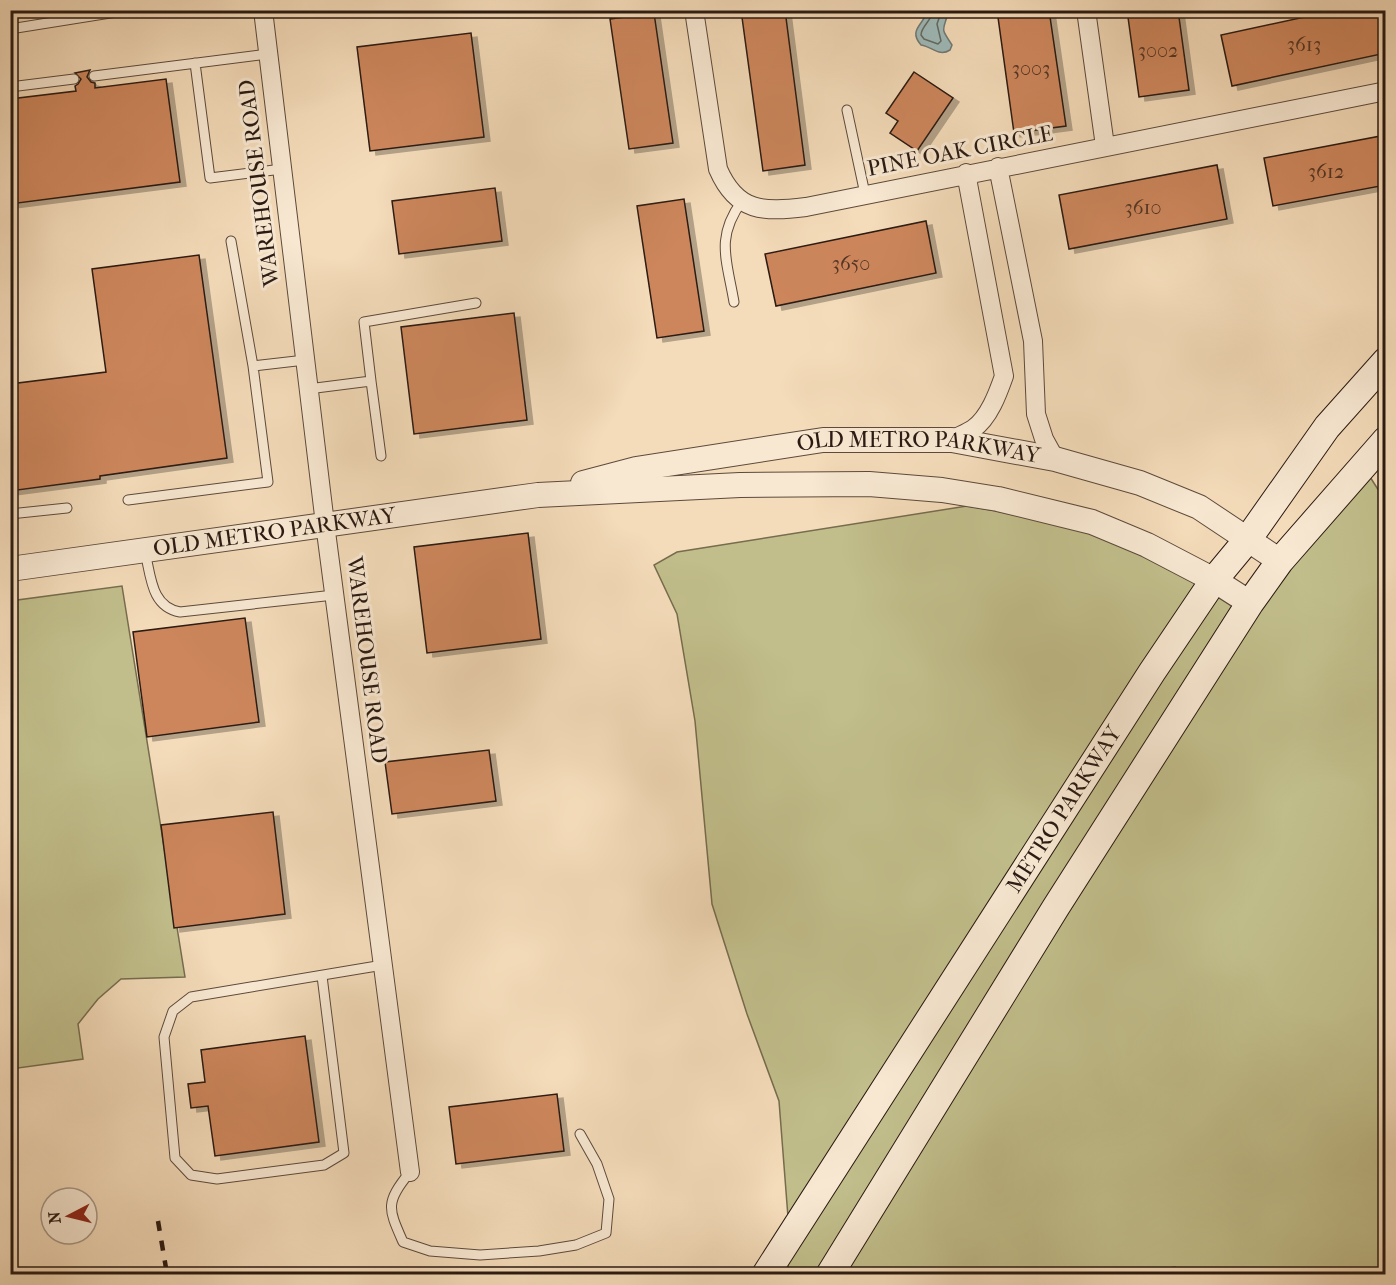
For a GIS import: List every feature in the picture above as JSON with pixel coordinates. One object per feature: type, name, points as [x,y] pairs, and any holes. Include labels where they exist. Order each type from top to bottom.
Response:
[{"type":"main road","name":"METRO PARKWAY","points":[[766,1275],[1152,672],[1214,580],[1248,539],[1327,428],[1386,361]]},
{"type":"main road","name":"METRO PARKWAY","points":[[830,1275],[1056,907],[1250,603],[1280,561],[1386,440]]},
{"type":"street","name":"WAREHOUSE ROAD","points":[[263,10],[325,524],[410,1172]]},
{"type":"street","points":[[694,10],[718,169],[725,184],[734,196],[742,201]]},
{"type":"street","points":[[1086,10],[1105,146]]},
{"type":"street","name":"PINE OAK CIRCLE","points":[[742,201],[757,208],[775,211],[1386,91]]},
{"type":"street","points":[[998,167],[1033,340],[1036,414],[1046,443],[1055,459]]},
{"type":"street","points":[[952,440],[974,428],[984,417],[999,391],[1004,376],[966,173]]},
{"type":"street","points":[[980,247],[1012,240]]},
{"type":"street","points":[[1004,376],[1034,371]]},
{"type":"street","name":"OLD METRO PARKWAY","points":[[537,495],[636,469],[810,441],[952,440],[1055,459],[1140,483],[1196,506],[1280,561]]},
{"type":"street","points":[[740,485],[736,480],[739,473],[757,459],[810,441]]},
{"type":"street","name":"OLD METRO PARKWAY","points":[[10,569],[537,495],[740,485],[869,484],[942,490],[998,499],[1092,522],[1147,545],[1214,580],[1250,603]]},
{"type":"lane","points":[[10,29],[129,10]]},
{"type":"lane","points":[[94,76],[268,54]]},
{"type":"lane","points":[[195,63],[210,178],[282,169]]},
{"type":"lane","points":[[10,87],[74,78]]},
{"type":"lane","points":[[847,110],[865,194]]},
{"type":"lane","points":[[734,302],[724,245],[728,222],[742,201]]},
{"type":"lane","points":[[128,500],[268,482],[253,366],[231,241]]},
{"type":"lane","points":[[381,456],[364,322],[477,303]]},
{"type":"lane","points":[[253,366],[305,360]]},
{"type":"lane","points":[[308,389],[371,381]]},
{"type":"lane","points":[[10,514],[67,508]]},
{"type":"lane","points":[[145,550],[155,595],[169,610],[180,612],[334,595]]},
{"type":"lane","points":[[322,976],[344,1153],[324,1165],[217,1179],[191,1175],[175,1158],[164,1037],[173,1011],[191,997],[382,965]]},
{"type":"lane","points":[[410,1172],[396,1189],[390,1213],[404,1242],[430,1251],[480,1255],[539,1251],[576,1245],[606,1233],[609,1199],[597,1164],[580,1134]]},
{"type":"shaded area","points":[[1365,469],[1386,502],[1385,1274],[1189,1274],[1175,1267],[1134,1274],[844,1274],[1068,913],[1261,609]]},
{"type":"shaded area","points":[[967,506],[1044,521],[1088,533],[1130,550],[1196,584],[788,1217],[779,1101],[747,1014],[712,904],[695,721],[677,614],[654,565],[677,552]]},
{"type":"shaded area","points":[[122,586],[185,977],[121,979],[98,999],[78,1024],[83,1059],[11,1069],[10,601]]},
{"type":"shaded area","points":[[1218,597],[1232,606],[1045,902],[815,1274],[788,1274],[788,1263],[1164,677]]},
{"type":"water","points":[[947,11],[944,29],[952,45],[950,50],[939,52],[921,45],[917,40],[916,31],[927,12]]},
{"type":"building","points":[[741,10],[785,10],[805,165],[763,171]]},
{"type":"building","points":[[997,10],[1049,10],[1066,126],[1014,133]]},
{"type":"building","points":[[1127,10],[1178,10],[1189,90],[1139,97]]},
{"type":"building","points":[[1337,10],[1386,10],[1386,53],[1232,86],[1221,35]]},
{"type":"building","points":[[654,13],[673,143],[629,149],[610,19]]},
{"type":"building","points":[[471,33],[484,137],[370,151],[357,47]]},
{"type":"building","points":[[90,70],[87,77],[95,83],[95,88],[166,79],[180,182],[10,204],[10,99],[76,91],[75,86],[81,79],[75,73]]},
{"type":"building","points":[[914,72],[953,98],[917,151],[890,133],[898,121],[886,113]]},
{"type":"building","points":[[1386,135],[1386,185],[1273,206],[1264,158]]},
{"type":"building","points":[[1217,165],[1227,219],[1069,249],[1059,195]]},
{"type":"building","points":[[495,188],[502,241],[399,254],[392,201]]},
{"type":"building","points":[[684,199],[704,331],[657,338],[637,206]]},
{"type":"building","points":[[926,221],[936,273],[776,306],[765,254]]},
{"type":"building","points":[[199,255],[227,458],[10,491],[10,384],[106,372],[92,269]]},
{"type":"building","points":[[514,313],[527,420],[414,434],[401,327]]},
{"type":"building","points":[[528,533],[541,639],[427,653],[414,547]]},
{"type":"building","points":[[245,618],[259,722],[147,737],[133,632]]},
{"type":"building","points":[[489,750],[496,801],[392,814],[385,762]]},
{"type":"building","points":[[273,812],[285,914],[174,928],[161,825]]},
{"type":"building","points":[[305,1036],[319,1142],[215,1156],[208,1106],[191,1108],[188,1084],[205,1082],[201,1050]]},
{"type":"building","points":[[557,1094],[564,1151],[456,1164],[449,1107]]},
{"type":"railway","points":[[158,1221],[167,1274]]}]
